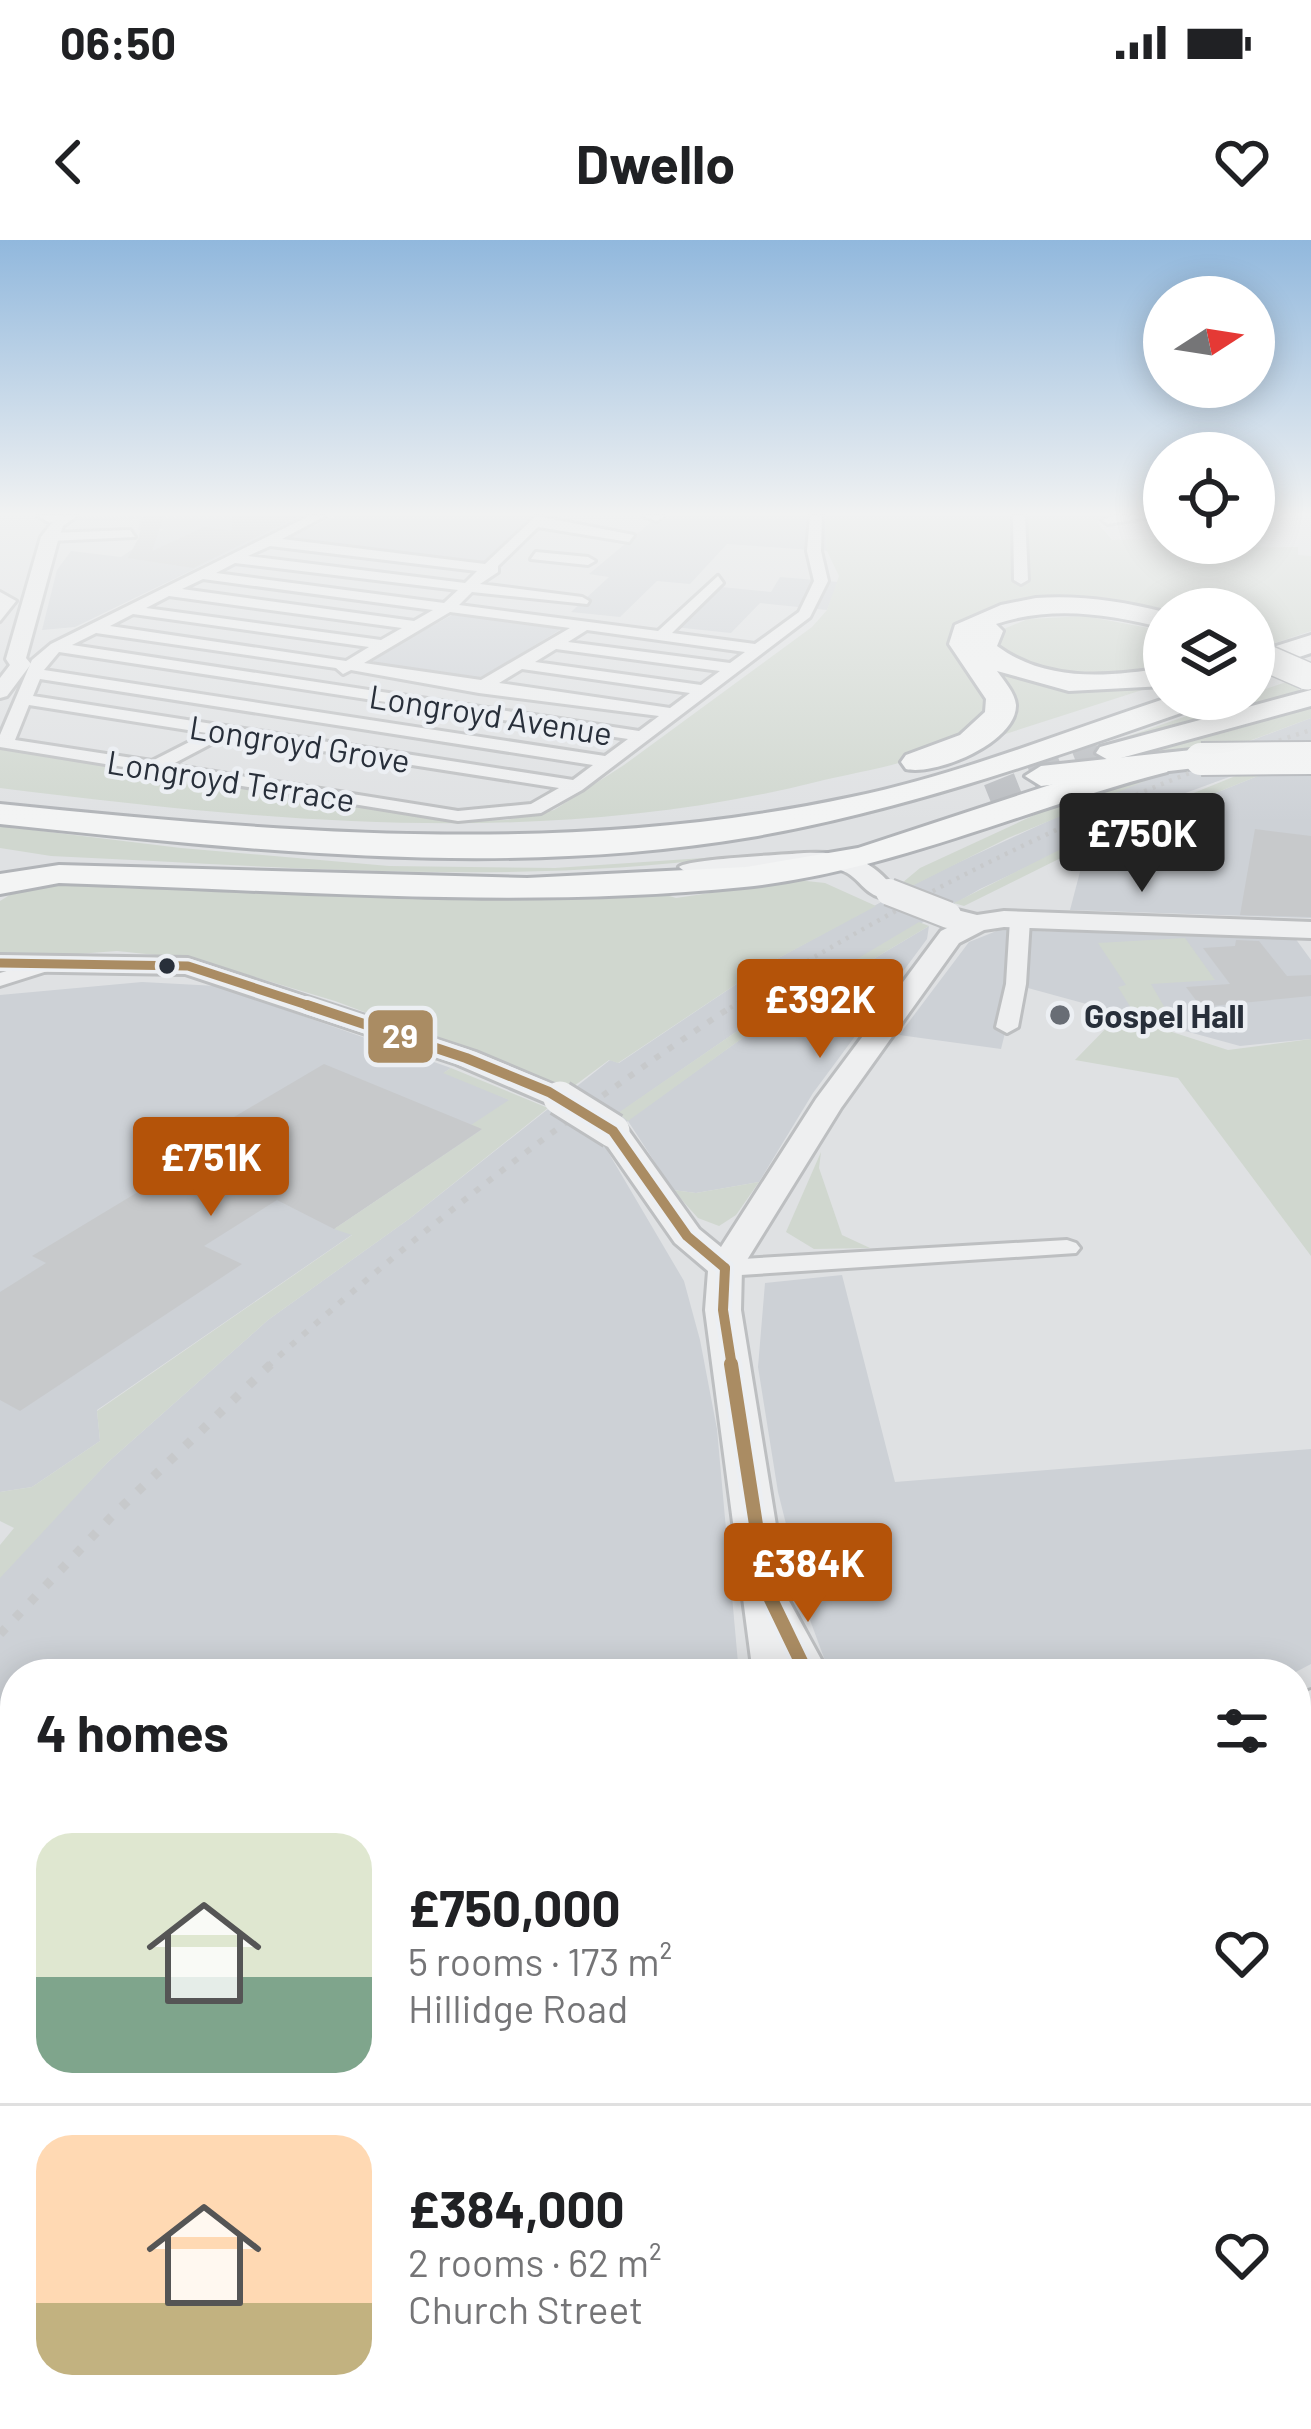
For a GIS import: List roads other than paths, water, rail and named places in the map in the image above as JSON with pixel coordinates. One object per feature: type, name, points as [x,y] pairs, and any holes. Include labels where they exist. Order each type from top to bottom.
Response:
[{"type":"highway","points":[[742,813],[932,758],[993,727],[1003,710],[1001,700],[963,644],[965,631],[990,618]]},
{"type":"highway","points":[[1021,618],[995,625],[982,637],[983,649],[992,658],[1042,677],[1092,683],[1143,679]]},
{"type":"highway","points":[[1275,653],[1311,642]]},
{"type":"highway","points":[[1275,667],[1308,679]]},
{"type":"highway","points":[[1275,678],[1308,679]]},
{"type":"highway","points":[[1101,756],[1308,679]]},
{"type":"highway","points":[[0,797],[238,823],[432,832],[601,828],[742,813],[888,783],[1143,701]]},
{"type":"highway","points":[[0,814],[323,845],[472,848],[633,840],[851,808],[1020,759],[1143,716]]},
{"type":"highway","points":[[0,814],[231,843],[398,857],[630,856],[722,847],[820,829],[1058,772],[1202,759],[1311,758]]},
{"type":"highway","points":[[0,884],[59,874],[527,888],[688,882],[827,857],[1100,779],[1202,759]]},
{"type":"highway","points":[[0,855],[77,863],[493,877],[604,875],[827,857],[990,800]]},
{"type":"street","points":[[23,699],[13,668],[27,618]]},
{"type":"street","points":[[13,668],[40,660],[110,618]]},
{"type":"street","points":[[192,618],[384,645]]},
{"type":"street","points":[[360,618],[417,626]]},
{"type":"street","points":[[154,767],[350,666],[431,618]]},
{"type":"street","points":[[525,618],[759,649]]},
{"type":"street","points":[[661,636],[679,618]]},
{"type":"street","name":"Longroyd Terrace","points":[[23,699],[5,743],[458,816],[535,809],[576,786],[800,618]]},
{"type":"street","points":[[368,753],[584,626]]},
{"type":"street","points":[[93,628],[674,713]]},
{"type":"street","points":[[553,644],[733,668]]},
{"type":"street","name":"Longroyd Avenue","points":[[56,647],[641,736]]},
{"type":"street","points":[[519,664],[705,690]]},
{"type":"street","points":[[13,668],[609,762]]},
{"type":"street","name":"Longroyd Grove","points":[[23,699],[576,786]]},
{"type":"street","points":[[827,857],[886,891],[963,919],[1311,930]]},
{"type":"street","points":[[773,1659],[723,1310],[725,1268],[827,1106],[963,919]]},
{"type":"street","points":[[1007,1027],[1016,984],[1020,920]]},
{"type":"street","points":[[0,963],[135,963],[206,970],[466,1058],[560,1097],[614,1131],[687,1236],[725,1268],[1067,1248]]},
{"type":"street","points":[[0,980],[50,964]]},
{"type":"street","points":[[759,1218],[761,1238],[769,1249],[813,1263]]},
{"type":"street","points":[[1032,1250],[1043,1279]]},
{"type":"street","points":[[766,1589],[800,1659]]},
{"type":"tunnel","points":[[990,800],[1101,756]]},
{"type":"railway","points":[[730,1008],[868,926],[1012,851],[1160,785],[1311,730]]},
{"type":"railway","points":[[267,1367],[494,1177],[734,1005]]},
{"type":"railway","points":[[0,1634],[111,1517],[271,1364]]},
{"type":"place","name":"Gospel Hall","points":[[1060,1015]]}]
